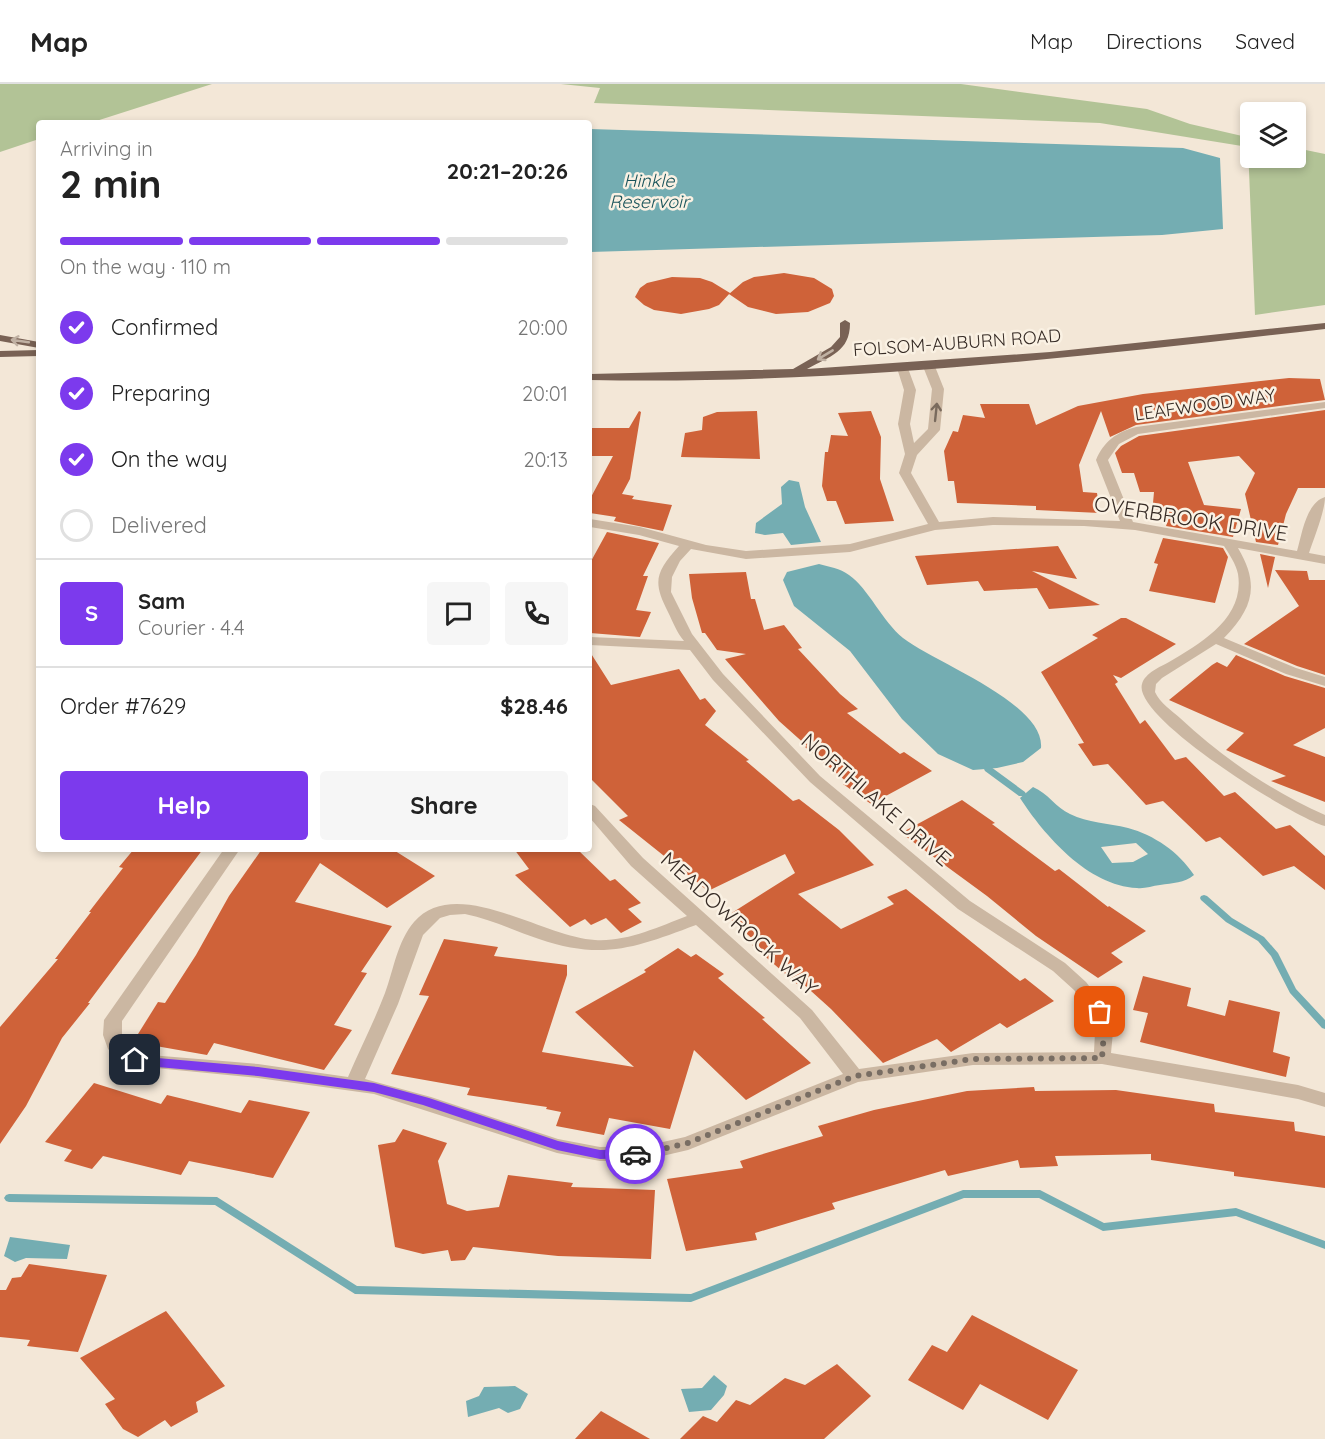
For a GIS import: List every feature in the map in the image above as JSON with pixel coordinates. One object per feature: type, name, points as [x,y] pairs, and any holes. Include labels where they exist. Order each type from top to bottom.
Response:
[{"type":"main road","points":[[789,373],[835,349],[845,337],[844,322]]},
{"type":"main road","name":"FOLSOM-AUBURN ROAD","points":[[592,377],[789,373],[928,364],[1109,350],[1325,326]]},
{"type":"main road","points":[[0,339],[36,345]]},
{"type":"main road","points":[[0,354],[36,353]]},
{"type":"street","points":[[928,364],[938,389],[933,430],[911,454],[905,473],[935,526]]},
{"type":"street","points":[[902,365],[910,390],[904,424],[911,454]]},
{"type":"street","name":"LEAFWOOD WAY","points":[[1128,525],[1102,460],[1106,448],[1118,438],[1136,431],[1325,405]]},
{"type":"street","points":[[1302,556],[1312,527],[1313,513],[1325,501]]},
{"type":"street","name":"OVERBROOK DRIVE","points":[[592,523],[640,531],[727,553],[769,555],[850,548],[935,526],[1039,520],[1128,525],[1325,560]]},
{"type":"street","points":[[1228,542],[1245,575],[1242,601],[1230,627],[1157,675],[1149,683],[1148,692],[1154,702],[1190,736],[1244,776],[1305,812],[1325,821]]},
{"type":"street","name":"NORTHLAKE DRIVE","points":[[688,544],[674,560],[665,577],[664,592],[686,635],[694,645],[741,703],[815,779],[964,905],[1059,967],[1080,986],[1100,1012],[1104,1032],[1102,1058]]},
{"type":"street","points":[[1215,639],[1291,671],[1325,682]]},
{"type":"street","points":[[592,641],[694,645]]},
{"type":"street","name":"MEADOWROCK WAY","points":[[592,811],[636,862],[806,1014],[855,1076]]},
{"type":"street","points":[[230,852],[113,1020],[111,1036],[118,1051],[135,1060],[258,1071],[354,1084],[425,1101],[557,1146],[600,1154],[645,1153],[688,1143],[855,1076],[973,1059],[1102,1058],[1263,1085],[1325,1100]]},
{"type":"street","points":[[354,1084],[394,991],[413,937],[422,923],[440,912],[462,908],[484,911],[544,935],[572,943],[601,946],[629,943],[698,918]]},
{"type":"green space","points":[[0,84],[212,84],[99,120],[36,120],[36,140],[0,152]]},
{"type":"green space","points":[[561,84],[961,84],[1147,109],[1190,124],[1240,135],[1240,146],[1100,123],[594,103],[600,88]]},
{"type":"green space","points":[[1306,150],[1325,154],[1325,305],[1255,315],[1249,168],[1306,168]]},
{"type":"water","name":"Hinkle Reservoir","points":[[592,129],[1183,148],[1220,158],[1223,229],[1162,235],[592,252]]},
{"type":"water","points":[[789,480],[799,482],[805,507],[821,542],[791,545],[783,533],[765,535],[755,533],[756,523],[782,504],[781,487]]},
{"type":"water","points":[[819,564],[842,571],[856,581],[903,638],[1008,700],[1026,715],[1038,731],[1041,748],[1023,762],[997,768],[973,770],[938,754],[902,719],[850,651],[794,606],[783,580],[787,572]]},
{"type":"water","points":[[1033,787],[1060,808],[1077,817],[1138,831],[1173,852],[1194,875],[1178,882],[1140,888],[1119,885],[1101,878],[1069,856],[1042,827],[1020,798]],"holes":[[[1136,843],[1148,854],[1133,862],[1112,863],[1101,847]]]},
{"type":"water","points":[[10,1237],[70,1245],[67,1259],[26,1258],[15,1262],[4,1256]]},
{"type":"water","points":[[714,1375],[727,1386],[724,1395],[711,1410],[689,1412],[681,1389],[702,1388]]},
{"type":"water","points":[[515,1386],[528,1394],[520,1409],[508,1413],[499,1408],[468,1417],[466,1401],[479,1396],[484,1387]]},
{"type":"building","points":[[784,273],[814,278],[832,289],[834,296],[830,303],[808,312],[776,314],[748,307],[729,294],[743,282],[754,277]]},
{"type":"building","points":[[672,277],[700,278],[730,293],[719,305],[681,314],[654,310],[635,297],[640,288],[647,283]]},
{"type":"building","points":[[1289,378],[1320,379],[1325,400],[1136,425],[1110,437],[1101,411],[1079,465],[1083,492],[1097,493],[1100,513],[1036,510],[1036,506],[957,503],[954,481],[948,481],[944,451],[953,431],[958,432],[963,415],[985,418],[980,404],[1029,404],[1036,425],[1078,406],[1143,394]]},
{"type":"building","points":[[1325,410],[1325,488],[1298,488],[1286,514],[1278,545],[1256,542],[1245,494],[1255,473],[1239,456],[1188,462],[1204,505],[1241,509],[1233,537],[1166,526],[1170,515],[1152,514],[1154,492],[1140,492],[1134,473],[1122,473],[1115,453],[1121,446],[1139,436]]},
{"type":"building","points":[[639,411],[641,412],[630,479],[622,494],[634,496],[632,499],[672,505],[663,531],[614,521],[616,517],[592,513],[592,495],[613,456],[592,456],[592,428],[629,428]]},
{"type":"building","points":[[757,411],[760,459],[681,457],[685,433],[702,430],[703,417],[717,412]]},
{"type":"building","points":[[871,411],[881,437],[880,479],[894,521],[845,524],[836,501],[827,501],[822,486],[825,452],[828,452],[831,435],[848,436],[838,413]]},
{"type":"building","points":[[607,532],[659,543],[643,576],[648,576],[636,610],[651,612],[640,637],[592,633],[592,559]]},
{"type":"building","points":[[1163,538],[1223,548],[1228,557],[1215,603],[1149,591],[1158,564],[1154,563]]},
{"type":"building","points":[[1058,546],[1077,579],[1032,571],[1100,605],[1049,609],[1037,588],[984,591],[978,581],[927,585],[915,556]]},
{"type":"building","points":[[1260,554],[1275,557],[1268,588]]},
{"type":"building","points":[[1275,570],[1307,571],[1309,580],[1325,580],[1325,675],[1244,644],[1299,606]]},
{"type":"building","points":[[746,572],[751,599],[755,599],[764,630],[784,625],[802,648],[798,649],[840,694],[858,709],[847,713],[900,754],[904,752],[932,771],[871,804],[843,784],[847,782],[805,747],[807,746],[779,721],[725,659],[746,654],[717,650],[705,633],[702,633],[692,598],[689,574]]},
{"type":"building","points":[[1121,618],[1126,618],[1176,644],[1121,678],[1113,675],[1118,682],[1115,684],[1140,724],[1145,720],[1175,760],[1186,757],[1224,796],[1235,792],[1276,829],[1290,825],[1325,856],[1325,890],[1294,866],[1263,876],[1220,837],[1206,842],[1163,801],[1146,805],[1108,764],[1093,766],[1078,744],[1084,743],[1041,672],[1098,638],[1092,635]]},
{"type":"building","points":[[592,655],[611,685],[679,669],[700,700],[705,698],[716,711],[705,725],[749,760],[746,761],[793,801],[799,799],[839,830],[874,865],[798,894],[841,929],[894,904],[887,897],[906,889],[1020,981],[1025,978],[1054,1001],[1007,1028],[1000,1023],[951,1052],[937,1039],[883,1063],[831,1009],[801,982],[797,984],[752,945],[757,943],[727,916],[795,873],[785,854],[708,891],[619,820],[628,816],[592,780]]},
{"type":"building","points":[[1236,655],[1285,676],[1325,688],[1325,728],[1293,745],[1325,757],[1325,802],[1271,781],[1286,776],[1226,750],[1244,733],[1169,700],[1212,665],[1217,662],[1227,667]]},
{"type":"building","points":[[962,800],[1055,871],[1059,869],[1108,907],[1146,931],[1111,953],[1123,962],[1098,978],[1036,936],[987,896],[901,833]]},
{"type":"building","points":[[132,852],[201,852],[62,1038],[26,1106],[0,1144],[0,1027],[58,959],[55,959],[123,868],[119,867]]},
{"type":"building","points":[[260,852],[397,852],[435,876],[387,908],[320,863],[295,902],[392,926],[361,972],[367,973],[334,1025],[352,1030],[324,1070],[214,1043],[207,1055],[133,1042],[158,1002],[165,1003],[196,955],[229,896]]},
{"type":"building","points":[[516,852],[580,852],[610,881],[615,879],[641,903],[628,909],[642,922],[621,933],[606,918],[591,925],[585,919],[570,927],[515,875],[529,869]]},
{"type":"building","points":[[444,939],[498,947],[494,956],[567,965],[567,975],[542,1052],[634,1067],[575,1012],[646,972],[644,970],[678,948],[691,957],[696,954],[724,974],[718,978],[765,1018],[762,1019],[811,1063],[746,1100],[694,1050],[670,1129],[609,1118],[604,1135],[556,1126],[561,1112],[546,1109],[547,1107],[467,1095],[470,1088],[391,1074],[429,996],[419,995]]},
{"type":"building","points":[[1143,976],[1191,988],[1187,1006],[1225,1016],[1229,1000],[1280,1012],[1273,1052],[1290,1057],[1286,1077],[1140,1042],[1148,1013],[1133,1010]]},
{"type":"building","points":[[94,1083],[161,1104],[167,1095],[241,1113],[249,1100],[310,1112],[273,1178],[189,1161],[181,1175],[103,1156],[92,1169],[64,1161],[72,1150],[45,1142]]},
{"type":"building","points":[[1034,1087],[1035,1091],[1116,1090],[1214,1104],[1215,1112],[1294,1122],[1295,1131],[1325,1136],[1325,1188],[1234,1176],[1234,1172],[1151,1160],[1151,1154],[1055,1156],[1058,1166],[1020,1168],[1018,1160],[948,1176],[945,1170],[832,1203],[835,1209],[755,1233],[757,1240],[686,1251],[667,1179],[743,1168],[740,1161],[823,1136],[818,1126],[874,1110],[967,1091]]},
{"type":"building","points":[[403,1129],[447,1143],[438,1161],[447,1204],[467,1211],[499,1207],[508,1175],[573,1183],[571,1187],[655,1190],[651,1259],[558,1256],[473,1247],[465,1260],[451,1261],[448,1250],[423,1254],[395,1247],[378,1145],[395,1142]]},
{"type":"building","points":[[29,1264],[107,1275],[78,1352],[27,1346],[30,1340],[0,1337],[0,1290],[6,1290],[12,1278],[21,1277]]},
{"type":"building","points":[[166,1311],[225,1386],[196,1402],[198,1412],[171,1427],[165,1420],[138,1437],[123,1429],[105,1404],[115,1399],[80,1358]]},
{"type":"building","points":[[972,1315],[1078,1370],[1048,1420],[980,1384],[963,1410],[908,1380],[932,1345],[947,1352]]},
{"type":"building","points":[[837,1364],[871,1396],[824,1439],[680,1439],[703,1416],[717,1422],[736,1400],[750,1405],[785,1378],[805,1385]]},
{"type":"building","points":[[601,1411],[650,1439],[575,1439]]},
{"type":"waterway","points":[[988,769],[1022,794]]},
{"type":"waterway","points":[[1204,898],[1229,920],[1261,939],[1275,955],[1293,991],[1325,1026]]},
{"type":"waterway","points":[[9,1198],[217,1201],[355,1290],[691,1298],[963,1194],[1040,1194],[1103,1227],[1236,1212],[1325,1245]]},
{"type":"way so far","points":[[635,1154],[688,1143],[855,1076],[973,1059],[1102,1058],[1104,1032],[1100,1012]]},
{"type":"route","points":[[135,1060],[157,1064],[258,1071],[374,1087],[425,1101],[557,1146],[600,1154],[635,1154]]}]
